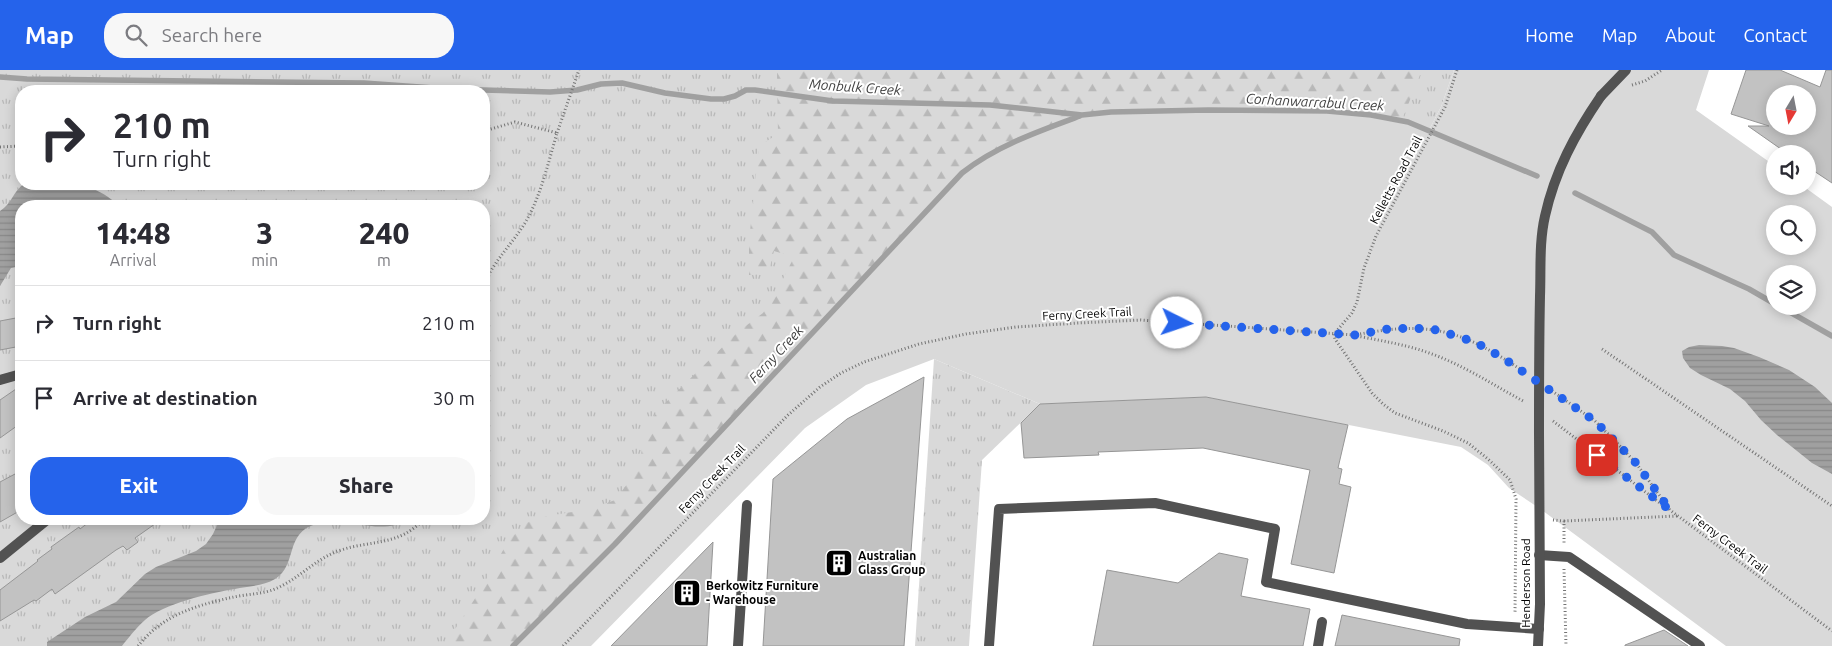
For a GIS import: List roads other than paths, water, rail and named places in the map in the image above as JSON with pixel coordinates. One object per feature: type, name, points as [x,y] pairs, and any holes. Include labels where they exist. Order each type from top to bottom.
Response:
[{"type":"street","name":"Henderson Road","points":[[1538,646],[1541,248],[1545,217],[1559,170],[1580,126],[1601,96],[1626,70]]},
{"type":"street","points":[[0,380],[15,376]]},
{"type":"street","points":[[989,646],[999,509],[1155,503],[1275,529],[1266,582],[1467,624],[1539,629]]},
{"type":"street","points":[[738,646],[747,505]]},
{"type":"street","points":[[0,558],[41,525]]},
{"type":"street","points":[[1539,555],[1569,557],[1700,646]]},
{"type":"street","points":[[1318,646],[1322,622]]},
{"type":"waterway","name":"Monbulk Creek","points":[[0,77],[392,85]]},
{"type":"waterway","name":"Monbulk Creek","points":[[490,90],[550,92],[577,90],[601,84],[622,83],[665,93],[711,99],[724,99],[746,90],[755,90],[833,101],[990,105],[1082,115],[1111,112],[1208,110],[1327,111],[1371,115],[1408,122],[1537,176]]},
{"type":"waterway","name":"Ferny Creek","points":[[513,646],[615,544],[962,173],[1003,147],[1080,116]]},
{"type":"waterway","name":"Corhanwarrabul Creek","points":[[1575,193],[1652,232],[1674,255],[1749,289],[1766,299]]},
{"type":"waterway","name":"Corhanwarrabul Creek","points":[[1795,315],[1832,336]]},
{"type":"place","name":"Australian Glass Group","points":[[839,563]]},
{"type":"place","name":"Berkowitz Furniture - Warehouse","points":[[687,593]]}]
